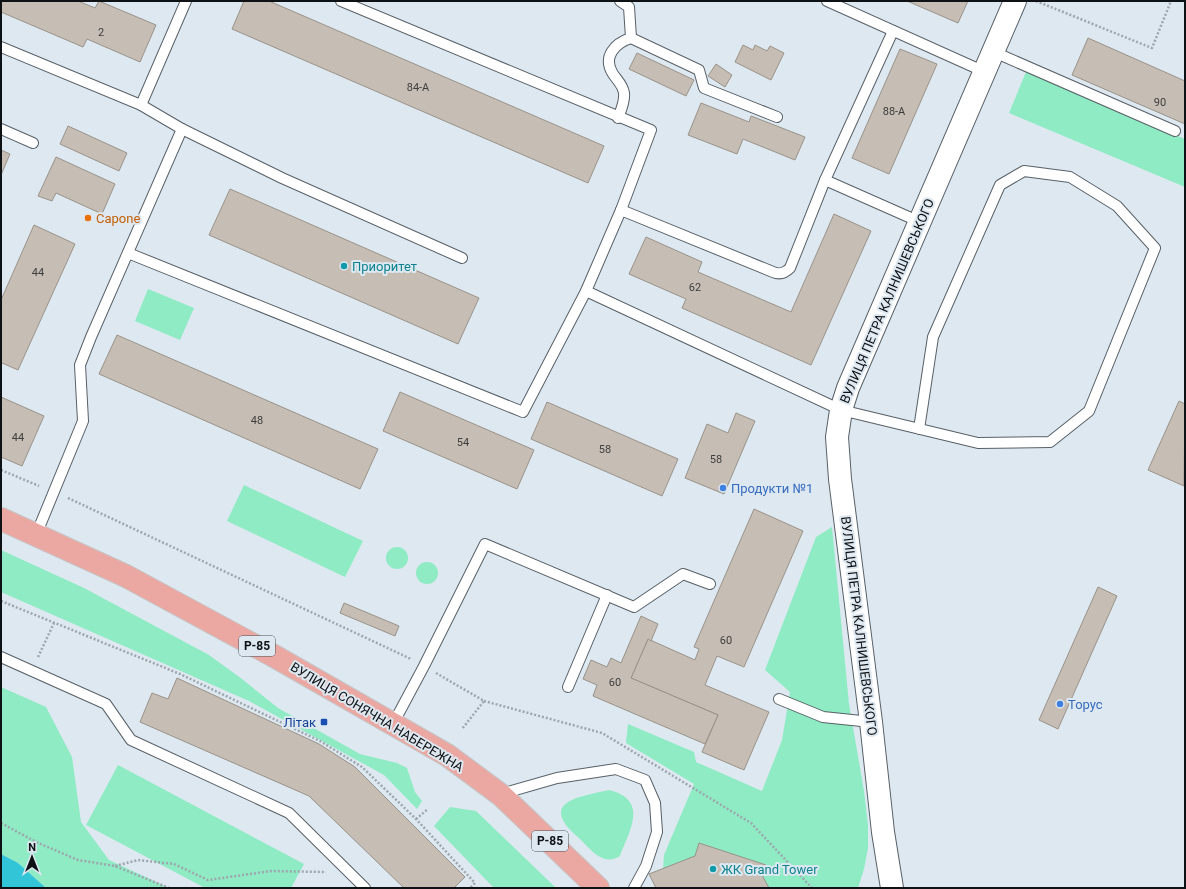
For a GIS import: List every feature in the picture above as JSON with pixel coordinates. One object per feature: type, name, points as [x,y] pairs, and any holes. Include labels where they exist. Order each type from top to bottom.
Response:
[{"type":"main road","name":"ВУЛИЦЯ ПЕТРА КАЛНИШЕВСЬКОГО","points":[[892,888],[883,832],[872,722],[840,479],[838,436],[841,410],[848,388],[1016,1]]},
{"type":"main road","name":"ВУЛИЦЯ СОНЯЧНА НАБЕРЕЖНА","points":[[1,519],[126,576],[274,656],[446,755],[501,794],[598,888]]},
{"type":"main road","name":"ВУЛИЦЯ ПЕТРА КАЛНИШЕВСЬКОГО","points":[[876,888],[883,832]]},
{"type":"lane","points":[[141,105],[186,1]]},
{"type":"lane","points":[[128,253],[523,412],[586,291],[621,210],[651,130],[618,118],[341,1]]},
{"type":"lane","points":[[620,1],[629,7],[631,38]]},
{"type":"lane","points":[[827,1],[893,31],[990,62],[1175,131]]},
{"type":"lane","points":[[621,210],[773,272],[780,274],[784,273],[790,268],[825,180],[893,31]]},
{"type":"lane","points":[[618,118],[624,102],[624,94],[622,86],[612,73],[610,58],[612,51],[617,44],[631,38],[699,70],[704,88],[776,117]]},
{"type":"lane","points":[[1,46],[141,105],[182,129],[282,178],[462,258]]},
{"type":"lane","points":[[1,128],[34,143]]},
{"type":"lane","points":[[36,535],[83,421],[80,365],[172,147],[182,129]]},
{"type":"lane","points":[[586,291],[841,410],[919,429],[978,443],[1050,442],[1089,411],[1155,248],[1117,206],[1070,177],[1024,171],[1000,185],[933,337],[919,429]]},
{"type":"lane","points":[[825,180],[920,222]]},
{"type":"lane","points":[[393,724],[424,666],[485,544],[634,607],[682,574],[710,584]]},
{"type":"lane","points":[[568,687],[606,595]]},
{"type":"lane","points":[[1,657],[106,704],[131,740],[289,813],[365,888]]},
{"type":"lane","points":[[780,699],[823,717],[872,722]]},
{"type":"lane","points":[[501,794],[557,778],[616,769],[645,780],[655,803],[657,832],[646,866],[634,888]]},
{"type":"path","points":[[1036,1],[1152,48],[1171,1]]},
{"type":"path","points":[[1,470],[55,492],[424,666],[484,702],[462,729]]},
{"type":"path","points":[[1,601],[180,674],[320,741],[362,767],[416,818],[475,883],[470,888]]},
{"type":"path","points":[[32,671],[54,623]]},
{"type":"path","points":[[416,818],[428,809]]},
{"type":"path","points":[[1,823],[36,842],[78,860],[115,866],[169,888]]},
{"type":"path","points":[[115,866],[138,860],[174,864],[208,880],[271,871],[349,872]]},
{"type":"green space","points":[[1026,72],[1185,139],[1185,187],[1009,113]]},
{"type":"green space","points":[[148,289],[194,308],[180,340],[135,321]]},
{"type":"green space","points":[[244,485],[363,541],[345,577],[227,521]]},
{"type":"green space","points":[[832,527],[849,704],[864,791],[868,825],[868,848],[864,869],[858,888],[663,888],[664,855],[694,784],[626,743],[628,724],[694,752],[696,762],[762,791],[782,740],[790,692],[765,670],[816,537]]},
{"type":"green space","points":[[397,547],[405,550],[408,558],[405,566],[397,569],[389,566],[386,558],[389,550]]},
{"type":"green space","points":[[1,550],[84,588],[209,655],[278,708],[360,754],[397,763],[407,768],[415,792],[422,801],[417,809],[384,775],[249,701],[1,592]]},
{"type":"green space","points":[[427,562],[435,565],[438,573],[435,581],[427,584],[419,581],[416,573],[419,565]]},
{"type":"green space","points":[[1,687],[46,707],[72,757],[81,822],[109,860],[169,888],[46,888],[18,863],[1,854]]},
{"type":"green space","points":[[118,765],[304,864],[291,888],[205,888],[86,825]]},
{"type":"green space","points":[[609,790],[621,795],[629,801],[633,808],[633,817],[628,836],[620,856],[615,859],[601,858],[591,850],[567,826],[562,816],[562,809],[567,803],[585,795]]},
{"type":"green space","points":[[450,807],[476,811],[556,888],[494,888],[434,826]]},
{"type":"water","points":[[1,854],[18,863],[46,888],[1,888]]},
{"type":"building","points":[[1,1],[78,1],[95,8],[99,1],[156,25],[140,62],[87,39],[83,47],[1,12]]},
{"type":"building","points":[[244,1],[269,1],[604,146],[588,183],[232,29]]},
{"type":"building","points":[[907,1],[968,1],[958,23]]},
{"type":"building","points":[[1088,38],[1185,81],[1185,124],[1072,75]]},
{"type":"building","points":[[743,45],[753,50],[755,45],[767,51],[770,46],[784,53],[771,80],[735,62]]},
{"type":"building","points":[[900,49],[937,64],[889,174],[852,158]]},
{"type":"building","points":[[637,53],[694,80],[686,96],[629,69]]},
{"type":"building","points":[[716,64],[732,75],[725,87],[708,76]]},
{"type":"building","points":[[701,103],[749,122],[751,116],[805,137],[795,160],[743,139],[737,154],[688,135]]},
{"type":"building","points":[[68,126],[127,153],[119,171],[60,144]]},
{"type":"building","points":[[1,150],[10,154],[1,175]]},
{"type":"building","points":[[56,157],[115,184],[102,214],[56,193],[52,201],[38,196]]},
{"type":"building","name":"Приоритет","points":[[230,189],[479,298],[458,344],[209,235]]},
{"type":"building","points":[[834,214],[871,231],[811,365],[682,308],[686,299],[629,274],[646,237],[702,262],[698,272],[791,312]]},
{"type":"building","points":[[34,225],[75,244],[18,370],[2,363],[1,365],[1,300]]},
{"type":"building","points":[[117,335],[378,449],[360,489],[99,374]]},
{"type":"building","points":[[400,392],[534,450],[517,489],[383,431]]},
{"type":"building","points":[[1,397],[44,416],[22,466],[1,457]]},
{"type":"building","points":[[1179,401],[1185,404],[1184,486],[1148,470]]},
{"type":"building","points":[[547,402],[678,459],[662,496],[531,439]]},
{"type":"building","points":[[736,413],[755,421],[724,494],[685,478],[707,424],[728,433]]},
{"type":"building","points":[[754,509],[803,531],[744,667],[717,656],[705,685],[769,712],[744,770],[702,752],[718,715],[631,678],[648,639],[695,660],[699,649],[694,647]]},
{"type":"building","points":[[1098,587],[1117,596],[1058,729],[1039,720]]},
{"type":"building","points":[[344,603],[399,626],[395,636],[340,613]]},
{"type":"building","points":[[641,616],[658,624],[651,641],[648,639],[631,678],[718,715],[705,744],[593,696],[597,685],[583,679],[591,660],[607,667],[611,658],[621,663]]},
{"type":"building","points":[[177,678],[319,744],[355,767],[465,877],[454,888],[404,888],[309,796],[140,722],[152,693],[168,699]]},
{"type":"building","name":"ЖК Grand Tower","points":[[699,843],[766,865],[763,877],[769,888],[656,888],[649,874],[695,856]]},
{"type":"place","name":"Capone","points":[[88,218]]},
{"type":"place","name":"Приоритет","points":[[344,266]]},
{"type":"place","name":"Продукти №1","points":[[723,488]]},
{"type":"place","name":"Торус","points":[[1060,704]]},
{"type":"place","name":"Літак","points":[[324,722]]},
{"type":"place","name":"ЖК Grand Tower","points":[[713,869]]}]
